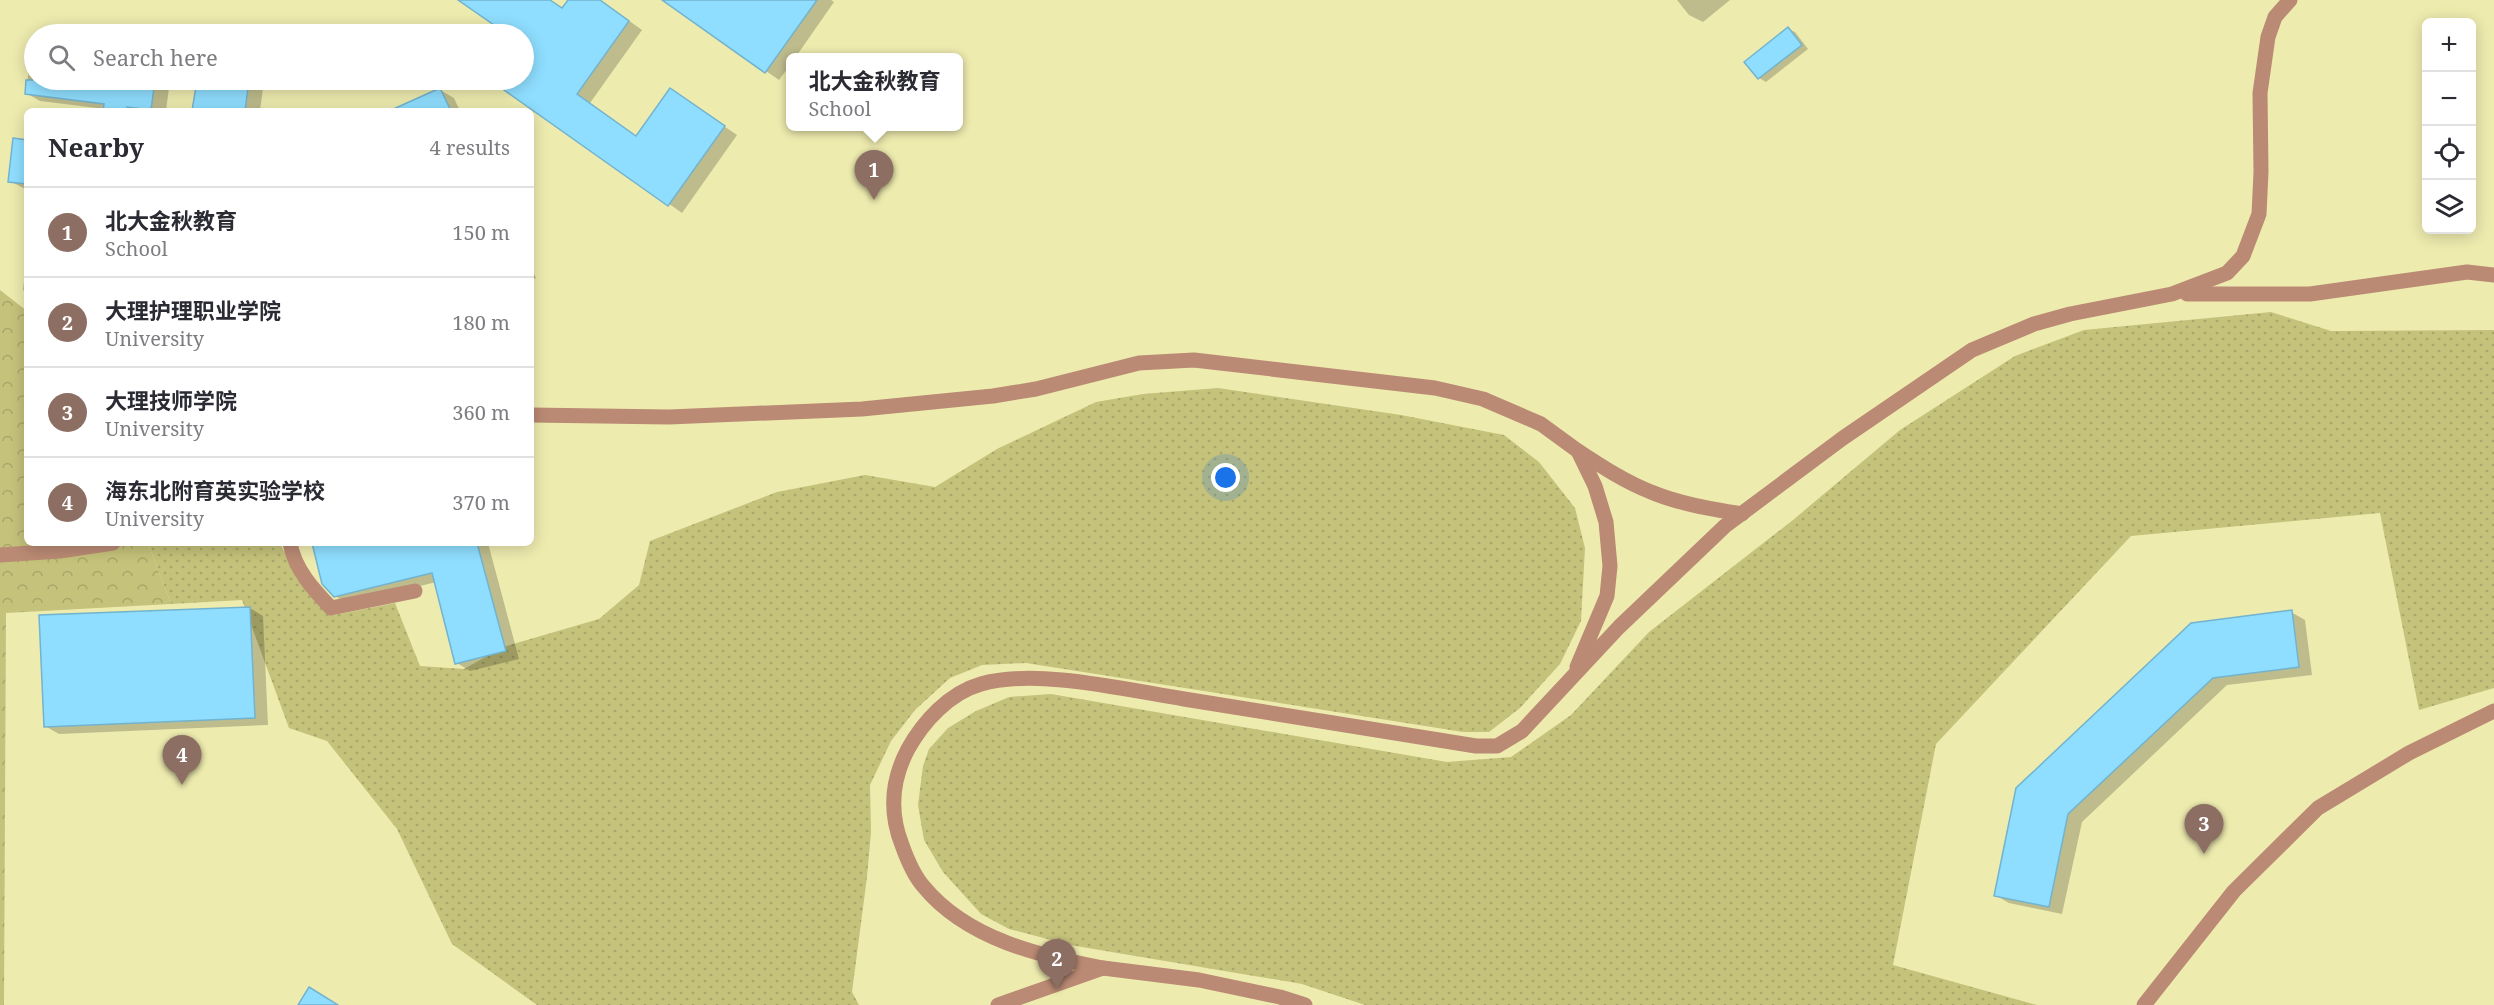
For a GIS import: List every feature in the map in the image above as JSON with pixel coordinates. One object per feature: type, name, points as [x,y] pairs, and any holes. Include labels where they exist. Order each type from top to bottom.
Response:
[{"type":"street","points":[[1305,1005],[1280,997],[1199,980],[1103,968],[1040,955],[987,934],[956,916],[923,887],[907,859],[892,819],[893,798],[900,765],[920,728],[953,698],[979,684],[1012,678],[1041,679],[1134,691],[1476,746],[1497,746],[1522,731],[1633,613],[1725,526],[1843,438],[1972,350],[2034,324],[2070,314],[2172,294],[2227,273],[2243,256],[2259,214],[2260,93],[2268,37],[2275,17],[2290,0]]},
{"type":"street","points":[[2172,294],[2310,294],[2467,272],[2494,275]]},
{"type":"street","points":[[534,415],[669,417],[862,409],[993,396],[1139,363],[1194,360],[1424,387],[1483,399],[1541,424],[1616,475],[1650,492],[1693,506],[1742,514]]},
{"type":"street","points":[[1571,680],[1607,596],[1610,566],[1606,522],[1595,486],[1578,451]]},
{"type":"street","points":[[0,555],[93,546]]},
{"type":"street","points":[[291,546],[293,557],[304,576],[331,608],[415,591]]},
{"type":"street","points":[[2144,1005],[2234,891],[2318,808],[2409,753],[2494,711]]},
{"type":"street","points":[[998,1005],[1103,968]]},
{"type":"green space","points":[[0,290],[24,309],[24,546],[149,546],[171,604],[6,613],[4,1005],[0,1005]]},
{"type":"green space","points":[[2271,312],[2331,331],[2494,330],[2494,688],[2419,710],[2380,513],[2131,536],[1936,744],[1893,965],[2037,1005],[1365,1005],[1302,984],[1070,945],[1009,929],[981,914],[943,872],[924,840],[918,805],[923,766],[929,749],[948,728],[976,711],[1009,697],[1051,694],[1447,762],[1511,757],[1571,715],[1649,632],[1793,520],[1900,430],[2015,356],[2084,330]]},
{"type":"green space","points":[[1218,388],[1401,415],[1504,435],[1539,462],[1575,508],[1585,548],[1581,621],[1560,664],[1520,708],[1489,732],[1463,732],[1026,663],[982,665],[950,678],[915,710],[891,741],[870,785],[871,832],[852,992],[859,1005],[537,1005],[452,944],[397,829],[327,741],[289,728],[242,600],[171,604],[149,546],[281,546],[297,579],[334,615],[395,603],[420,666],[464,669],[503,647],[599,619],[639,585],[650,541],[777,492],[865,475],[935,487],[997,449],[1096,402],[1143,394]]},
{"type":"building","points":[[458,0],[550,0],[562,8],[568,0],[600,0],[629,21],[577,94],[636,136],[670,88],[725,126],[668,206],[534,111],[534,108],[529,108],[504,90],[534,90],[534,24],[493,24]]},
{"type":"building","points":[[662,0],[817,0],[765,73]]},
{"type":"building","points":[[1788,27],[1802,45],[1758,79],[1744,62]]},
{"type":"building","points":[[25,90],[154,90],[151,108],[103,108],[104,104],[25,94]]},
{"type":"building","points":[[195,90],[248,90],[245,108],[192,108]]},
{"type":"building","points":[[436,90],[441,90],[450,108],[396,108]]},
{"type":"building","points":[[13,138],[24,140],[24,184],[8,182]]},
{"type":"building","points":[[313,546],[478,546],[506,651],[455,664],[432,573],[334,597],[322,584]]},
{"type":"building","points":[[250,607],[255,718],[44,727],[39,615]]},
{"type":"building","points":[[2292,610],[2299,667],[2213,678],[2068,814],[2049,907],[1994,896],[2016,788],[2191,623]]},
{"type":"building","points":[[309,987],[338,1005],[298,1005]]},
{"type":"place","name":"北大金秋教育","points":[[874,200]]},
{"type":"place","name":"海东北附育英实验学校","points":[[182,785]]},
{"type":"place","name":"大理技师学院","points":[[2204,854]]},
{"type":"place","name":"大理护理职业学院","points":[[1057,989]]}]
